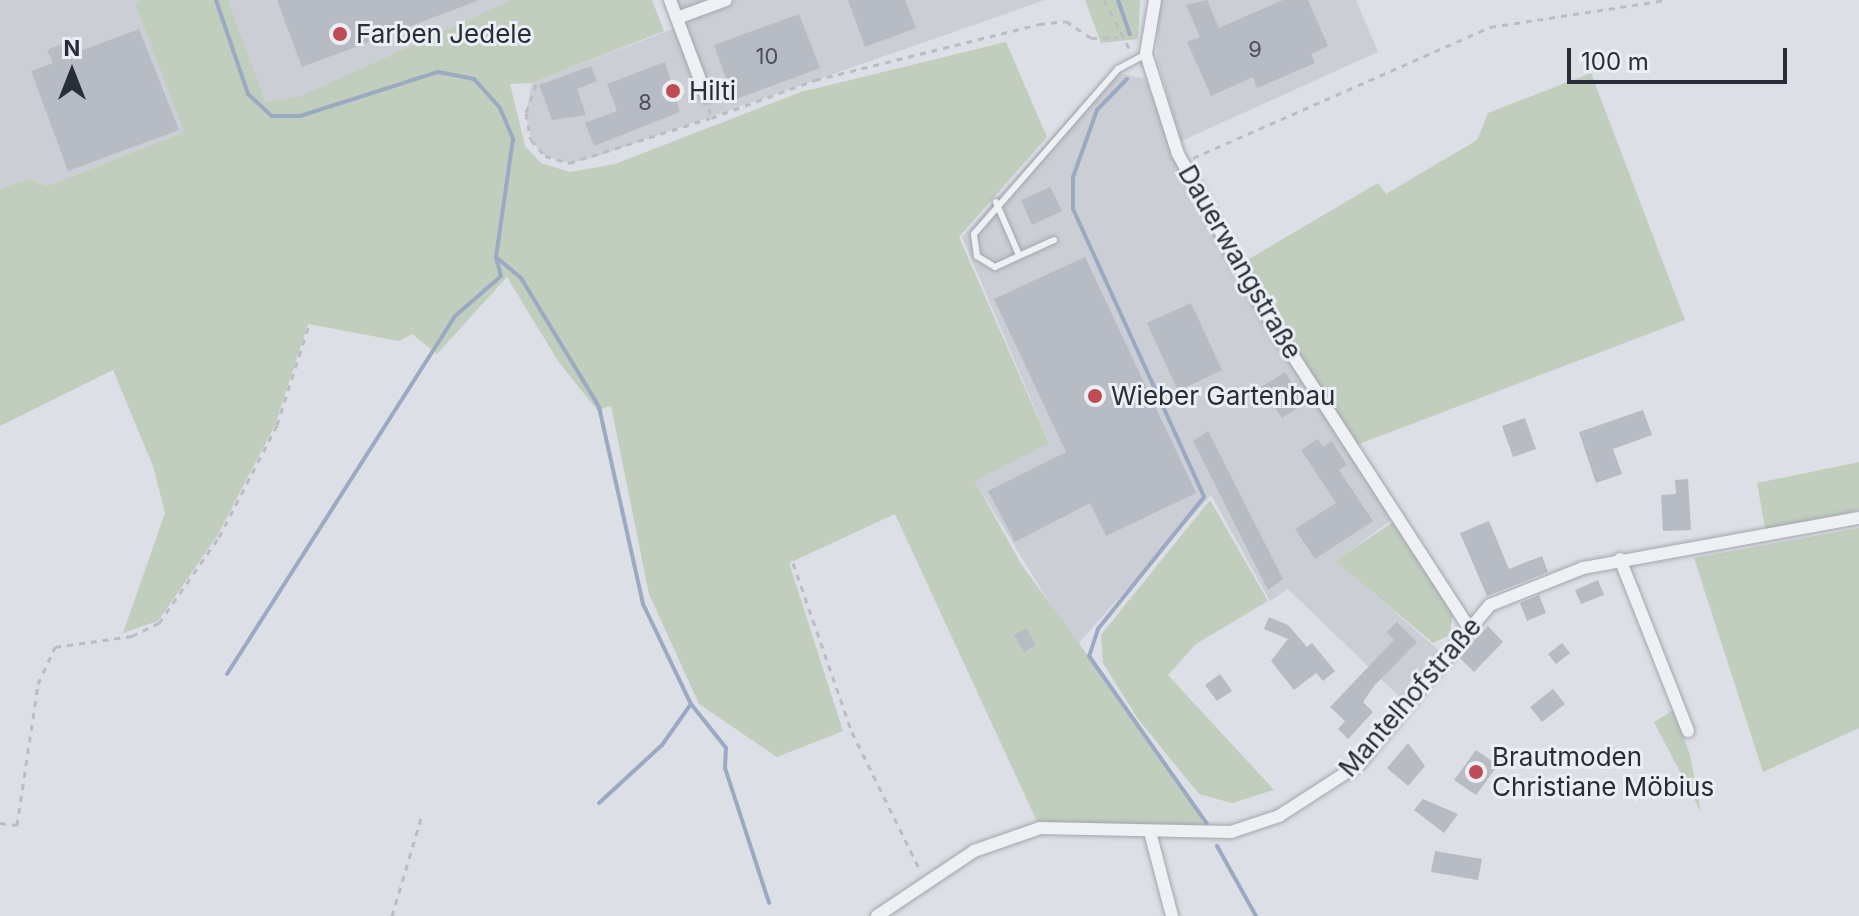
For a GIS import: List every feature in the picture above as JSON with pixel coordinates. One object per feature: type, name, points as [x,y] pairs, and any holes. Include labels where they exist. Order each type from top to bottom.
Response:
[{"type":"street","points":[[670,0],[706,96]]},
{"type":"street","points":[[677,18],[726,0]]},
{"type":"street","name":"Dauerwangstraße","points":[[1155,0],[1141,56],[1183,163],[1264,311],[1467,625]]},
{"type":"street","name":"Mantelhofstraße","points":[[877,916],[929,878],[974,851],[1040,828],[1231,832],[1328,789],[1368,754],[1467,625],[1490,605],[1620,559],[1859,518]]},
{"type":"street","points":[[1620,559],[1688,731]]},
{"type":"street","points":[[1150,832],[1172,916]]},
{"type":"lane","points":[[1054,240],[995,267],[977,256],[974,234],[996,202],[1141,56]]},
{"type":"lane","points":[[996,202],[1019,255]]},
{"type":"path","points":[[1104,0],[1118,37],[1141,56]]},
{"type":"path","points":[[1183,163],[1490,27],[1666,0]]},
{"type":"path","points":[[536,84],[526,113],[531,140],[545,156],[569,163],[711,118],[815,80],[1039,24],[1066,21],[1091,38],[1118,37]]},
{"type":"path","points":[[706,96],[711,118]]},
{"type":"path","points":[[0,823],[17,825],[38,684],[55,647],[132,636],[159,623],[219,537],[277,425],[309,325]]},
{"type":"path","points":[[793,563],[852,732],[915,865],[929,878]]},
{"type":"path","points":[[392,916],[421,818]]},
{"type":"shaded area","points":[[0,0],[141,0],[135,4],[184,132],[47,186],[27,179],[0,189]]},
{"type":"shaded area","points":[[228,0],[511,0],[300,96],[266,102]]},
{"type":"shaded area","points":[[676,0],[1045,0],[595,157],[569,163],[545,156],[531,140],[526,113],[532,83],[675,28]]},
{"type":"shaded area","points":[[1158,0],[1356,0],[1378,52],[1181,141],[1157,59]]},
{"type":"shaded area","points":[[1111,71],[1145,79],[1204,218],[1391,520],[1336,561],[1443,654],[1406,703],[1288,589],[1270,601],[1211,495],[1076,646],[975,481],[1049,442],[962,237]]},
{"type":"green space","points":[[141,0],[228,0],[266,102],[300,96],[511,0],[652,0],[664,31],[532,83],[510,84],[525,146],[541,163],[570,172],[615,164],[801,92],[1006,42],[1047,137],[959,237],[1049,443],[975,481],[1021,564],[1190,796],[1208,833],[1040,828],[895,514],[789,563],[843,731],[777,757],[699,704],[649,594],[611,406],[597,410],[558,361],[507,277],[437,354],[412,334],[399,341],[308,324],[275,425],[217,536],[158,621],[123,633],[165,513],[153,466],[113,370],[0,426],[0,189],[27,179],[47,186],[184,132],[135,4]]},
{"type":"green space","points":[[1085,0],[1140,0],[1138,39],[1101,43]]},
{"type":"green space","points":[[1591,73],[1685,320],[1351,447],[1237,266],[1378,183],[1386,194],[1477,140],[1488,113]]},
{"type":"green space","points":[[1859,462],[1859,510],[1766,533],[1757,483]]},
{"type":"green space","points":[[1210,500],[1268,601],[1196,644],[1168,675],[1274,790],[1232,803],[1199,794],[1138,719],[1103,663],[1101,635]]},
{"type":"green space","points":[[1393,522],[1453,610],[1450,635],[1433,643],[1335,561]]},
{"type":"green space","points":[[1859,528],[1859,728],[1763,772],[1694,558]]},
{"type":"green space","points":[[1674,710],[1690,755],[1701,812],[1654,722]]},
{"type":"building","name":"Farben Jedele","points":[[277,0],[477,0],[477,1],[302,67]]},
{"type":"building","points":[[848,0],[905,0],[916,28],[865,47]]},
{"type":"building","points":[[1207,0],[1219,28],[1283,0],[1308,0],[1328,46],[1311,54],[1315,63],[1257,88],[1253,77],[1211,96],[1187,42],[1200,37],[1186,5]]},
{"type":"building","points":[[799,14],[820,68],[734,100],[714,45]]},
{"type":"building","points":[[139,29],[179,130],[68,171],[31,71],[53,63],[47,50],[70,41],[75,53]]},
{"type":"building","points":[[665,62],[680,112],[594,146],[585,123],[617,111],[607,84]]},
{"type":"building","points":[[591,66],[597,81],[577,89],[586,115],[552,120],[539,85]]},
{"type":"building","points":[[1050,187],[1062,211],[1032,225],[1021,200]]},
{"type":"building","name":"Wieber Gartenbau","points":[[1085,257],[1196,493],[1106,536],[1090,503],[1015,542],[988,491],[1066,452],[994,299]]},
{"type":"building","points":[[1191,303],[1222,370],[1178,391],[1147,323]]},
{"type":"building","points":[[1285,372],[1305,403],[1282,418],[1261,387]]},
{"type":"building","points":[[1643,410],[1652,435],[1613,449],[1622,474],[1596,483],[1579,432]]},
{"type":"building","points":[[1525,418],[1536,449],[1513,457],[1502,426]]},
{"type":"building","points":[[1208,431],[1283,579],[1268,590],[1193,441]]},
{"type":"building","points":[[1318,439],[1323,447],[1332,441],[1347,465],[1339,470],[1373,521],[1315,559],[1295,529],[1336,503],[1301,450]]},
{"type":"building","points":[[1688,479],[1691,530],[1663,531],[1661,495],[1676,494],[1675,480]]},
{"type":"building","points":[[1489,521],[1509,569],[1542,556],[1548,572],[1487,596],[1460,533]]},
{"type":"building","points":[[1598,580],[1604,595],[1581,604],[1575,590]]},
{"type":"building","points":[[1539,595],[1546,613],[1527,621],[1520,603]]},
{"type":"building","points":[[1269,617],[1288,625],[1307,647],[1312,643],[1335,671],[1323,681],[1316,673],[1294,690],[1271,661],[1288,639],[1264,629]]},
{"type":"building","points":[[1397,622],[1417,642],[1374,686],[1363,702],[1373,712],[1348,739],[1338,729],[1345,721],[1330,707],[1394,640],[1387,632]]},
{"type":"building","points":[[1488,626],[1503,642],[1474,672],[1459,657]]},
{"type":"building","points":[[1026,628],[1036,645],[1024,652],[1014,635]]},
{"type":"building","points":[[1562,643],[1570,653],[1556,664],[1548,654]]},
{"type":"building","points":[[1220,674],[1232,691],[1217,701],[1205,685]]},
{"type":"building","points":[[1553,689],[1565,704],[1542,722],[1530,707]]},
{"type":"building","points":[[1408,743],[1425,766],[1408,786],[1387,768]]},
{"type":"building","name":"Brautmoden Christiane Möbius","points":[[1476,750],[1498,765],[1476,795],[1454,780]]},
{"type":"building","points":[[1423,799],[1458,814],[1444,833],[1414,810]]},
{"type":"building","points":[[1435,851],[1482,859],[1478,880],[1431,872]]},
{"type":"waterway","points":[[216,0],[248,94],[272,116],[300,116],[438,72],[474,79],[500,108],[513,139],[496,257],[521,278],[599,407],[643,604],[691,704],[726,748],[725,768],[769,903]]},
{"type":"waterway","points":[[1118,0],[1130,34]]},
{"type":"waterway","points":[[1127,79],[1097,110],[1073,177],[1073,209],[1204,497],[1098,629],[1089,656],[1207,824]]},
{"type":"waterway","points":[[227,674],[454,317],[501,276],[496,257]]},
{"type":"waterway","points":[[599,803],[662,745],[691,704]]},
{"type":"waterway","points":[[1217,846],[1256,916]]},
{"type":"place","name":"Farben Jedele","points":[[340,34]]},
{"type":"place","name":"Hilti","points":[[673,91]]},
{"type":"place","name":"Wieber Gartenbau","points":[[1095,396]]},
{"type":"place","name":"Brautmoden Christiane Möbius","points":[[1476,772]]}]
